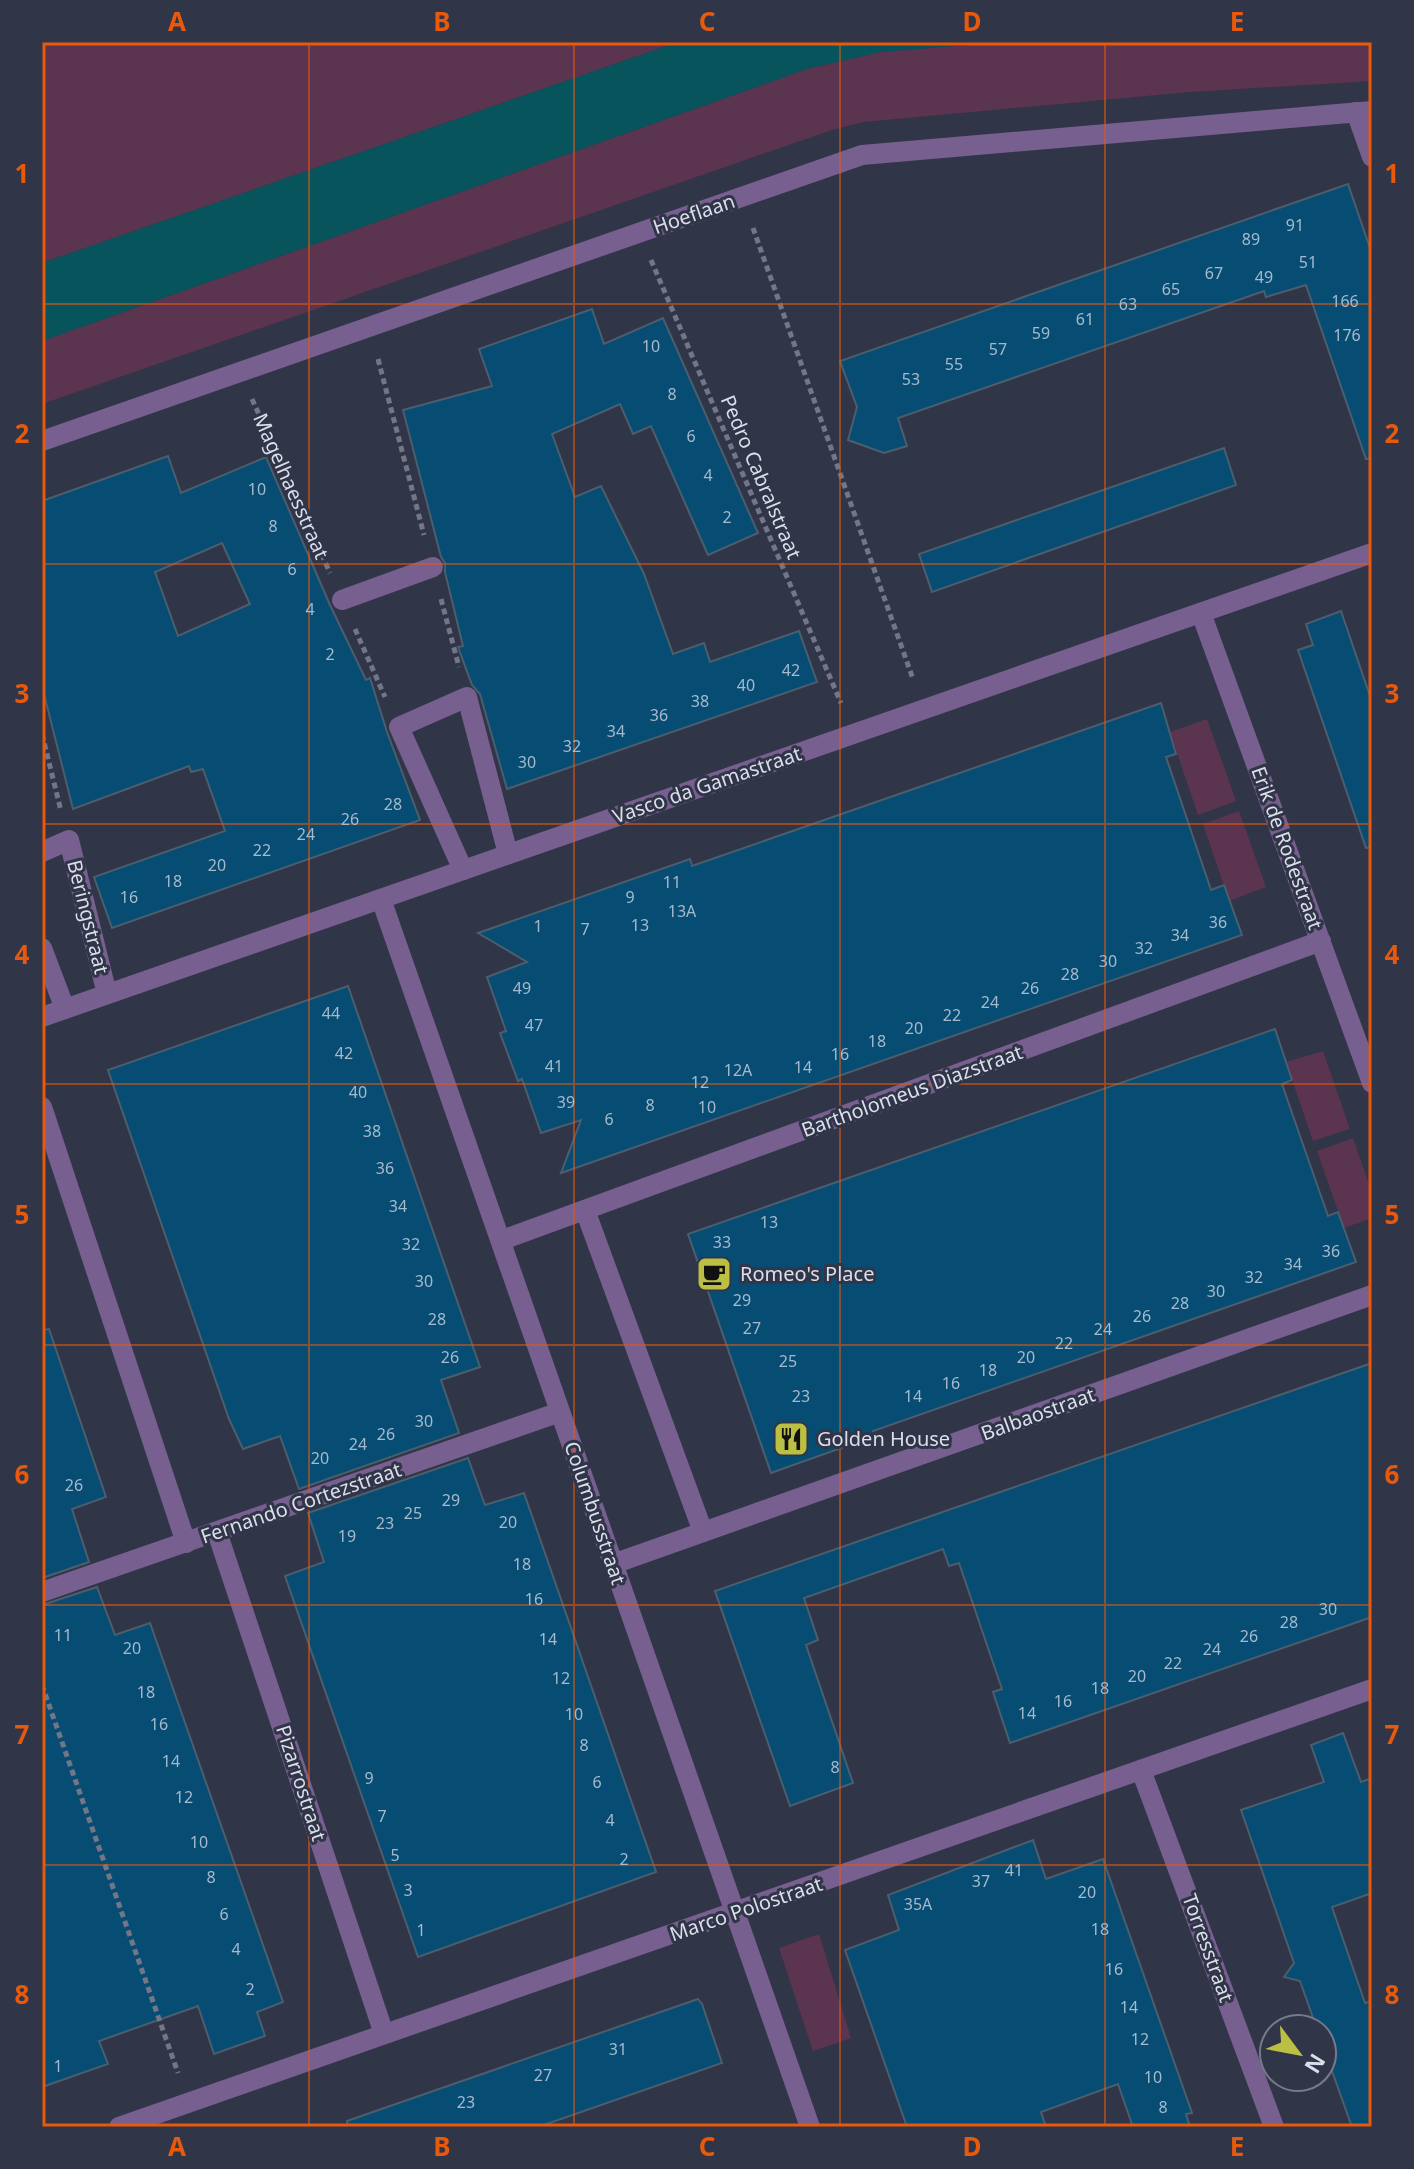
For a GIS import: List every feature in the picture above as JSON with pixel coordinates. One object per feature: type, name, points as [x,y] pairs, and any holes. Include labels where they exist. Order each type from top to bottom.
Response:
[{"type":"street","points":[[1364,112],[1372,157]]},
{"type":"street","name":"Hoeflaan","points":[[42,441],[862,155],[1364,112]]},
{"type":"street","name":"Vasco da Gamastraat","points":[[42,1017],[1372,553]]},
{"type":"street","points":[[342,600],[433,567]]},
{"type":"street","name":"Erik de Rodestraat","points":[[1201,613],[1372,1083]]},
{"type":"street","points":[[463,870],[399,727],[467,697],[508,854]]},
{"type":"street","name":"Beringstraat","points":[[42,852],[69,840],[107,994]]},
{"type":"street","name":"Columbusstraat","points":[[381,899],[810,2127]]},
{"type":"street","name":"Bartholomeus Diazstraat","points":[[502,1240],[1321,941]]},
{"type":"street","points":[[42,948],[65,1009]]},
{"type":"street","points":[[42,1107],[186,1543]]},
{"type":"street","points":[[585,1210],[703,1532]]},
{"type":"street","name":"Balbaostraat","points":[[613,1564],[1372,1295]]},
{"type":"street","name":"Fernando Cortezstraat","points":[[42,1592],[560,1412]]},
{"type":"street","name":"Pizarrostraat","points":[[217,1532],[384,2034]]},
{"type":"street","name":"Marco Polostraat","points":[[119,2127],[1372,1689]]},
{"type":"street","name":"Torresstraat","points":[[1141,1770],[1274,2127]]},
{"type":"path","points":[[742,197],[923,709]]},
{"type":"path","name":"Pedro Cabralstraat","points":[[639,233],[854,733]]},
{"type":"path","points":[[370,327],[467,697]]},
{"type":"path","name":"Magelhaesstraat","points":[[240,372],[399,727]]},
{"type":"path","name":"Beringstraat","points":[[42,734],[69,840]]},
{"type":"path","points":[[42,1685],[188,2103]]},
{"type":"shaded area","points":[[42,42],[678,42],[42,263]]},
{"type":"shaded area","points":[[678,42],[1003,42],[880,52],[807,69],[42,341],[42,263]]},
{"type":"shaded area","points":[[1003,42],[1372,42],[1372,81],[1190,92],[863,122],[832,130],[42,404],[42,341],[807,69],[880,52]]},
{"type":"shaded area","points":[[1207,719],[1236,801],[1198,815],[1170,732]]},
{"type":"shaded area","points":[[1239,811],[1266,887],[1229,901],[1203,824]]},
{"type":"shaded area","points":[[1323,1051],[1350,1129],[1313,1141],[1286,1062]]},
{"type":"shaded area","points":[[1353,1138],[1372,1193],[1372,1218],[1344,1228],[1317,1151]]},
{"type":"shaded area","points":[[819,1934],[851,2038],[813,2051],[779,1948]]},
{"type":"building","points":[[1348,184],[1372,254],[1372,458],[1366,459],[1306,285],[1266,297],[1264,291],[898,418],[907,446],[884,453],[848,440],[857,407],[840,361]]},
{"type":"building","points":[[592,309],[604,344],[663,318],[758,533],[708,555],[651,426],[633,434],[620,404],[552,434],[575,497],[601,486],[644,574],[673,654],[704,643],[710,662],[799,631],[817,682],[507,789],[480,694],[472,685],[458,647],[463,646],[445,563],[403,410],[492,386],[479,349]]},
{"type":"building","points":[[1224,448],[1236,485],[932,592],[919,554]]},
{"type":"building","points":[[168,456],[181,493],[266,457],[330,605],[366,680],[370,678],[420,820],[112,928],[94,877],[225,831],[203,769],[191,772],[189,766],[73,809],[42,686],[42,501]],"holes":[[[222,543],[250,604],[178,636],[155,572]]]},
{"type":"building","points":[[1341,611],[1372,702],[1372,847],[1366,848],[1298,650],[1313,645],[1306,624]]},
{"type":"building","points":[[1161,703],[1176,754],[1166,757],[1211,890],[1224,885],[1242,935],[561,1173],[581,1120],[541,1133],[522,1079],[518,1081],[500,1033],[506,1031],[487,977],[527,962],[478,933],[690,859],[692,866]]},
{"type":"building","points":[[348,986],[480,1367],[441,1380],[459,1433],[299,1489],[280,1436],[243,1449],[229,1419],[108,1070]]},
{"type":"building","points":[[1275,1029],[1292,1080],[1282,1084],[1300,1136],[1328,1216],[1338,1212],[1356,1262],[873,1431],[875,1436],[771,1473],[688,1234]]},
{"type":"building","points":[[49,1329],[106,1497],[72,1509],[89,1562],[42,1578],[42,1330]]},
{"type":"building","points":[[1372,1363],[1372,1617],[1010,1743],[993,1692],[1002,1689],[959,1563],[949,1566],[943,1549],[804,1598],[818,1640],[806,1645],[853,1783],[790,1806],[715,1591]]},
{"type":"building","points":[[468,1458],[485,1505],[524,1493],[656,1872],[418,1957],[285,1576],[324,1562],[308,1513]]},
{"type":"building","points":[[97,1587],[115,1635],[150,1623],[283,2002],[257,2012],[265,2036],[214,2054],[198,2006],[99,2041],[108,2064],[42,2087],[42,1605]]},
{"type":"building","points":[[1343,1733],[1361,1782],[1372,1778],[1372,1893],[1332,1907],[1365,2003],[1372,2001],[1372,2127],[1352,2127],[1338,2088],[1338,2013],[1311,2013],[1300,1981],[1284,1977],[1294,1963],[1241,1810],[1324,1782],[1311,1745]]},
{"type":"building","points":[[1033,1840],[1046,1879],[1103,1859],[1192,2113],[1186,2114],[1190,2127],[1133,2127],[1118,2084],[1041,2112],[1046,2127],[907,2127],[845,1950],[899,1930],[888,1895]]},
{"type":"building","points":[[698,1999],[722,2063],[538,2127],[348,2127],[347,2121]]},
{"type":"place","name":"Romeo's Place","points":[[714,1274]]},
{"type":"place","name":"Golden House","points":[[791,1439]]}]
